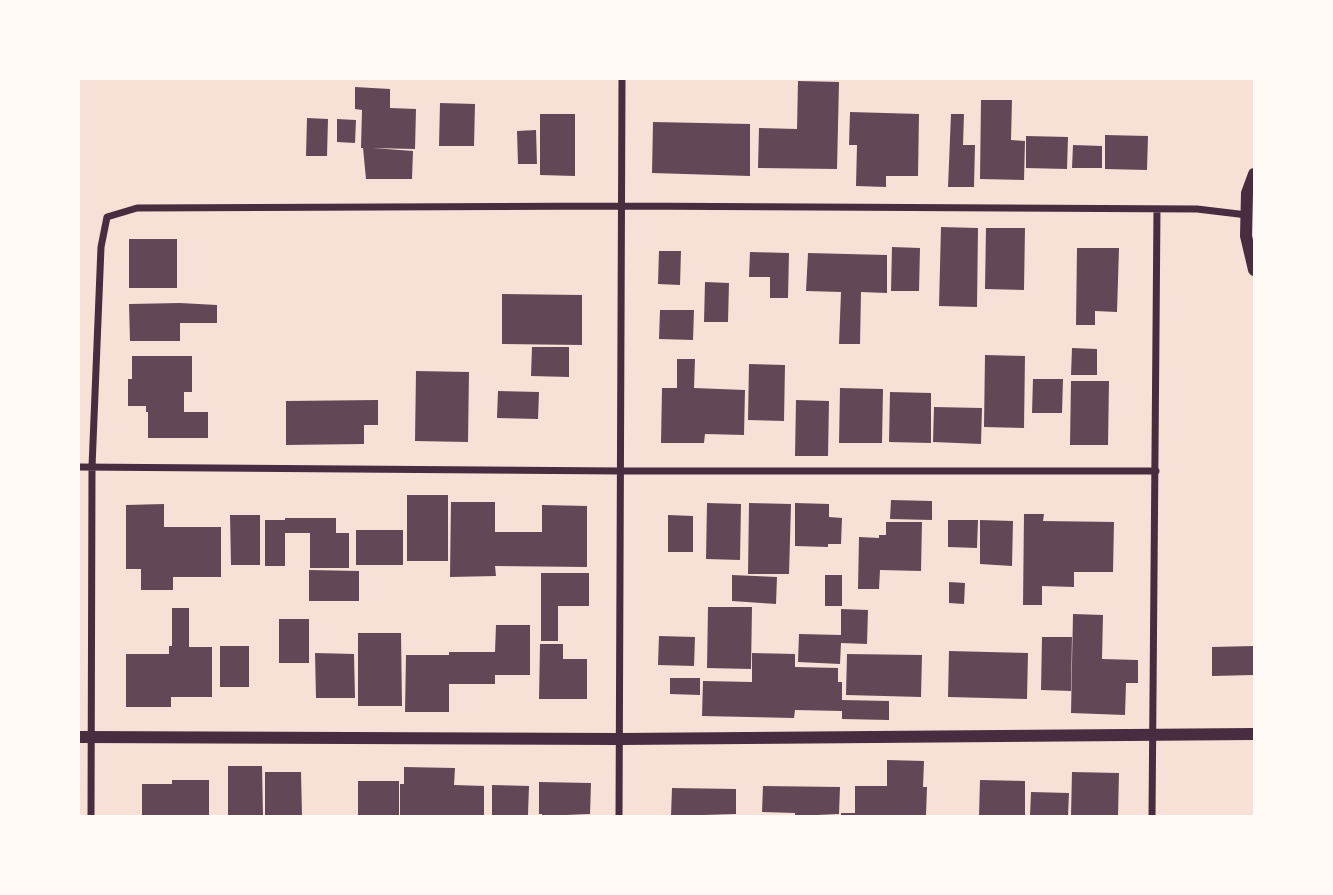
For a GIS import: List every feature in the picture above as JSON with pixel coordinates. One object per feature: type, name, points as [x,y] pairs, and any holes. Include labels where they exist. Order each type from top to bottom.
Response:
[{"type":"street","points":[[619,816],[622,79]]},
{"type":"street","points":[[1254,174],[1247,193],[1246,236],[1254,270]]},
{"type":"street","points":[[91,816],[84,737],[101,247],[107,217],[136,208],[620,206],[1197,209],[1247,215]]},
{"type":"street","points":[[1152,816],[1157,209]]},
{"type":"street","points":[[79,467],[1156,471]]},
{"type":"street","points":[[84,737],[620,740],[1254,734]]},
{"type":"building","points":[[798,81],[839,82],[837,169],[758,168],[759,128],[797,129]]},
{"type":"building","points":[[355,87],[390,89],[390,108],[416,109],[415,149],[373,148],[413,151],[412,179],[366,179],[361,148],[362,110],[355,109]]},
{"type":"building","points":[[981,100],[1012,100],[1011,140],[1025,141],[1024,180],[980,179]]},
{"type":"building","points":[[440,103],[475,104],[474,146],[439,146]]},
{"type":"building","points":[[850,112],[919,114],[918,176],[886,176],[886,187],[856,186],[857,145],[849,145]]},
{"type":"building","points":[[540,114],[575,114],[575,176],[540,175]]},
{"type":"building","points":[[951,114],[964,114],[963,145],[975,145],[974,187],[948,187]]},
{"type":"building","points":[[307,118],[328,119],[327,156],[306,156]]},
{"type":"building","points":[[337,119],[356,120],[355,143],[337,142]]},
{"type":"building","points":[[653,122],[750,124],[750,176],[652,173]]},
{"type":"building","points":[[536,130],[537,164],[518,164],[517,131]]},
{"type":"building","points":[[1105,135],[1148,136],[1147,170],[1105,169]]},
{"type":"building","points":[[1026,136],[1068,137],[1067,169],[1026,168]]},
{"type":"building","points":[[1073,145],[1102,146],[1102,168],[1072,168]]},
{"type":"building","points":[[941,227],[978,228],[977,307],[939,306]]},
{"type":"building","points":[[986,228],[1025,228],[1024,290],[985,289]]},
{"type":"building","points":[[129,239],[177,239],[177,288],[129,288]]},
{"type":"building","points":[[892,247],[920,248],[919,291],[891,291]]},
{"type":"building","points":[[1077,248],[1119,248],[1117,312],[1095,311],[1095,325],[1076,325]]},
{"type":"building","points":[[659,251],[681,251],[680,285],[658,284]]},
{"type":"building","points":[[750,252],[789,253],[788,298],[770,298],[770,277],[749,277]]},
{"type":"building","points":[[808,253],[887,255],[887,293],[861,292],[860,344],[839,344],[841,292],[806,291]]},
{"type":"building","points":[[705,282],[729,283],[728,322],[704,322]]},
{"type":"building","points":[[502,294],[582,295],[582,345],[502,344]]},
{"type":"building","points":[[129,304],[217,305],[217,323],[180,323],[180,341],[130,341]]},
{"type":"building","points":[[660,310],[694,310],[693,340],[659,339]]},
{"type":"building","points":[[532,347],[569,347],[569,377],[531,376]]},
{"type":"building","points":[[1072,348],[1097,349],[1097,375],[1071,375]]},
{"type":"building","points":[[985,355],[1025,356],[1024,428],[984,427]]},
{"type":"building","points":[[132,356],[192,356],[192,392],[184,392],[184,412],[208,412],[208,438],[148,438],[146,406],[128,406],[128,379],[132,379]]},
{"type":"building","points":[[677,359],[695,359],[694,388],[745,390],[744,435],[705,434],[704,443],[661,443],[662,388],[677,388]]},
{"type":"building","points":[[749,364],[785,365],[784,421],[748,420]]},
{"type":"building","points":[[416,371],[469,372],[468,442],[415,441]]},
{"type":"building","points":[[1033,379],[1063,379],[1062,413],[1032,413]]},
{"type":"building","points":[[1071,381],[1109,381],[1108,445],[1070,445]]},
{"type":"building","points":[[840,388],[883,389],[882,443],[839,443]]},
{"type":"building","points":[[498,391],[539,392],[538,419],[497,418]]},
{"type":"building","points":[[890,392],[931,393],[931,443],[889,442]]},
{"type":"building","points":[[378,400],[378,425],[364,425],[364,444],[286,445],[286,401]]},
{"type":"building","points":[[796,400],[829,401],[828,456],[795,456]]},
{"type":"building","points":[[934,407],[982,408],[981,444],[933,442]]},
{"type":"building","points":[[407,495],[448,495],[448,561],[407,561]]},
{"type":"building","points":[[891,500],[932,501],[932,520],[890,519]]},
{"type":"building","points":[[451,502],[495,502],[495,532],[542,532],[542,505],[587,506],[587,567],[495,566],[496,576],[450,577]]},
{"type":"building","points":[[707,503],[741,504],[740,560],[706,559]]},
{"type":"building","points":[[749,503],[791,504],[789,574],[748,574]]},
{"type":"building","points":[[795,503],[829,504],[829,517],[842,518],[841,544],[828,544],[828,547],[795,546]]},
{"type":"building","points":[[164,504],[164,527],[221,527],[221,577],[173,577],[173,590],[141,590],[141,569],[126,569],[126,505]]},
{"type":"building","points":[[1024,514],[1044,514],[1043,521],[1114,522],[1113,572],[1074,572],[1074,587],[1042,586],[1042,605],[1023,605]]},
{"type":"building","points":[[230,515],[260,515],[260,565],[231,565]]},
{"type":"building","points":[[668,515],[693,516],[693,552],[668,552]]},
{"type":"building","points":[[336,518],[336,533],[349,533],[349,568],[310,568],[310,533],[285,533],[285,566],[265,566],[265,520]]},
{"type":"building","points":[[948,520],[978,520],[977,548],[948,547]]},
{"type":"building","points":[[980,520],[1013,521],[1012,566],[980,564]]},
{"type":"building","points":[[886,522],[922,522],[921,571],[880,570],[879,589],[858,589],[859,537],[879,538],[879,535],[886,535]]},
{"type":"building","points":[[356,530],[403,530],[403,565],[356,565]]},
{"type":"building","points":[[309,570],[359,571],[359,601],[309,601]]},
{"type":"building","points":[[541,573],[589,573],[589,606],[558,606],[558,641],[541,641]]},
{"type":"building","points":[[732,575],[777,577],[776,604],[732,601]]},
{"type":"building","points":[[825,575],[842,575],[842,606],[825,606]]},
{"type":"building","points":[[949,582],[965,583],[964,604],[949,603]]},
{"type":"building","points":[[708,607],[752,607],[751,669],[707,668]]},
{"type":"building","points":[[172,608],[189,608],[189,647],[212,647],[212,697],[171,697],[171,707],[126,707],[126,654],[169,654],[169,646],[172,646]]},
{"type":"building","points":[[841,609],[868,610],[867,644],[841,643],[840,664],[798,662],[799,634],[841,635]]},
{"type":"building","points":[[1073,614],[1103,615],[1102,659],[1138,660],[1138,683],[1126,683],[1125,715],[1071,713]]},
{"type":"building","points":[[279,619],[309,619],[309,663],[279,663]]},
{"type":"building","points":[[496,625],[530,625],[530,675],[495,675],[495,684],[449,684],[449,712],[405,712],[406,655],[495,652]]},
{"type":"building","points":[[358,633],[401,633],[402,706],[358,706]]},
{"type":"building","points":[[659,636],[695,637],[694,666],[658,665]]},
{"type":"building","points":[[1042,637],[1072,637],[1071,691],[1041,690]]},
{"type":"building","points":[[540,644],[563,644],[563,659],[587,659],[587,699],[539,699]]},
{"type":"building","points":[[220,646],[249,646],[249,687],[220,687]]},
{"type":"building","points":[[1254,646],[1254,675],[1212,676],[1212,647]]},
{"type":"building","points":[[949,651],[1028,653],[1027,699],[948,697]]},
{"type":"building","points":[[315,653],[354,654],[355,698],[316,698]]},
{"type":"building","points":[[752,653],[795,654],[795,667],[838,668],[838,682],[842,682],[842,700],[889,701],[889,720],[842,719],[842,711],[795,710],[794,718],[702,716],[703,681],[752,682]]},
{"type":"building","points":[[847,654],[922,655],[921,697],[846,695]]},
{"type":"building","points":[[670,678],[700,678],[700,695],[670,694]]},
{"type":"building","points":[[887,760],[924,761],[926,815],[841,816],[841,813],[855,813],[855,786],[887,786]]},
{"type":"building","points":[[228,766],[262,766],[263,816],[228,816]]},
{"type":"building","points":[[404,767],[455,768],[454,785],[484,786],[484,816],[400,816],[400,784],[404,784]]},
{"type":"building","points":[[265,772],[301,772],[302,816],[265,816]]},
{"type":"building","points":[[1072,772],[1119,773],[1118,816],[1071,816]]},
{"type":"building","points":[[172,780],[209,780],[209,816],[142,816],[142,784],[172,784]]},
{"type":"building","points":[[980,780],[1025,781],[1025,816],[979,816]]},
{"type":"building","points":[[358,781],[399,781],[399,816],[358,816]]},
{"type":"building","points":[[539,782],[591,783],[590,814],[542,816],[539,814]]},
{"type":"building","points":[[492,785],[529,786],[528,815],[492,815]]},
{"type":"building","points":[[763,786],[840,787],[839,814],[795,816],[795,813],[762,812]]},
{"type":"building","points":[[672,788],[736,789],[736,814],[671,816]]},
{"type":"building","points":[[1031,792],[1069,793],[1068,816],[1030,816]]}]
